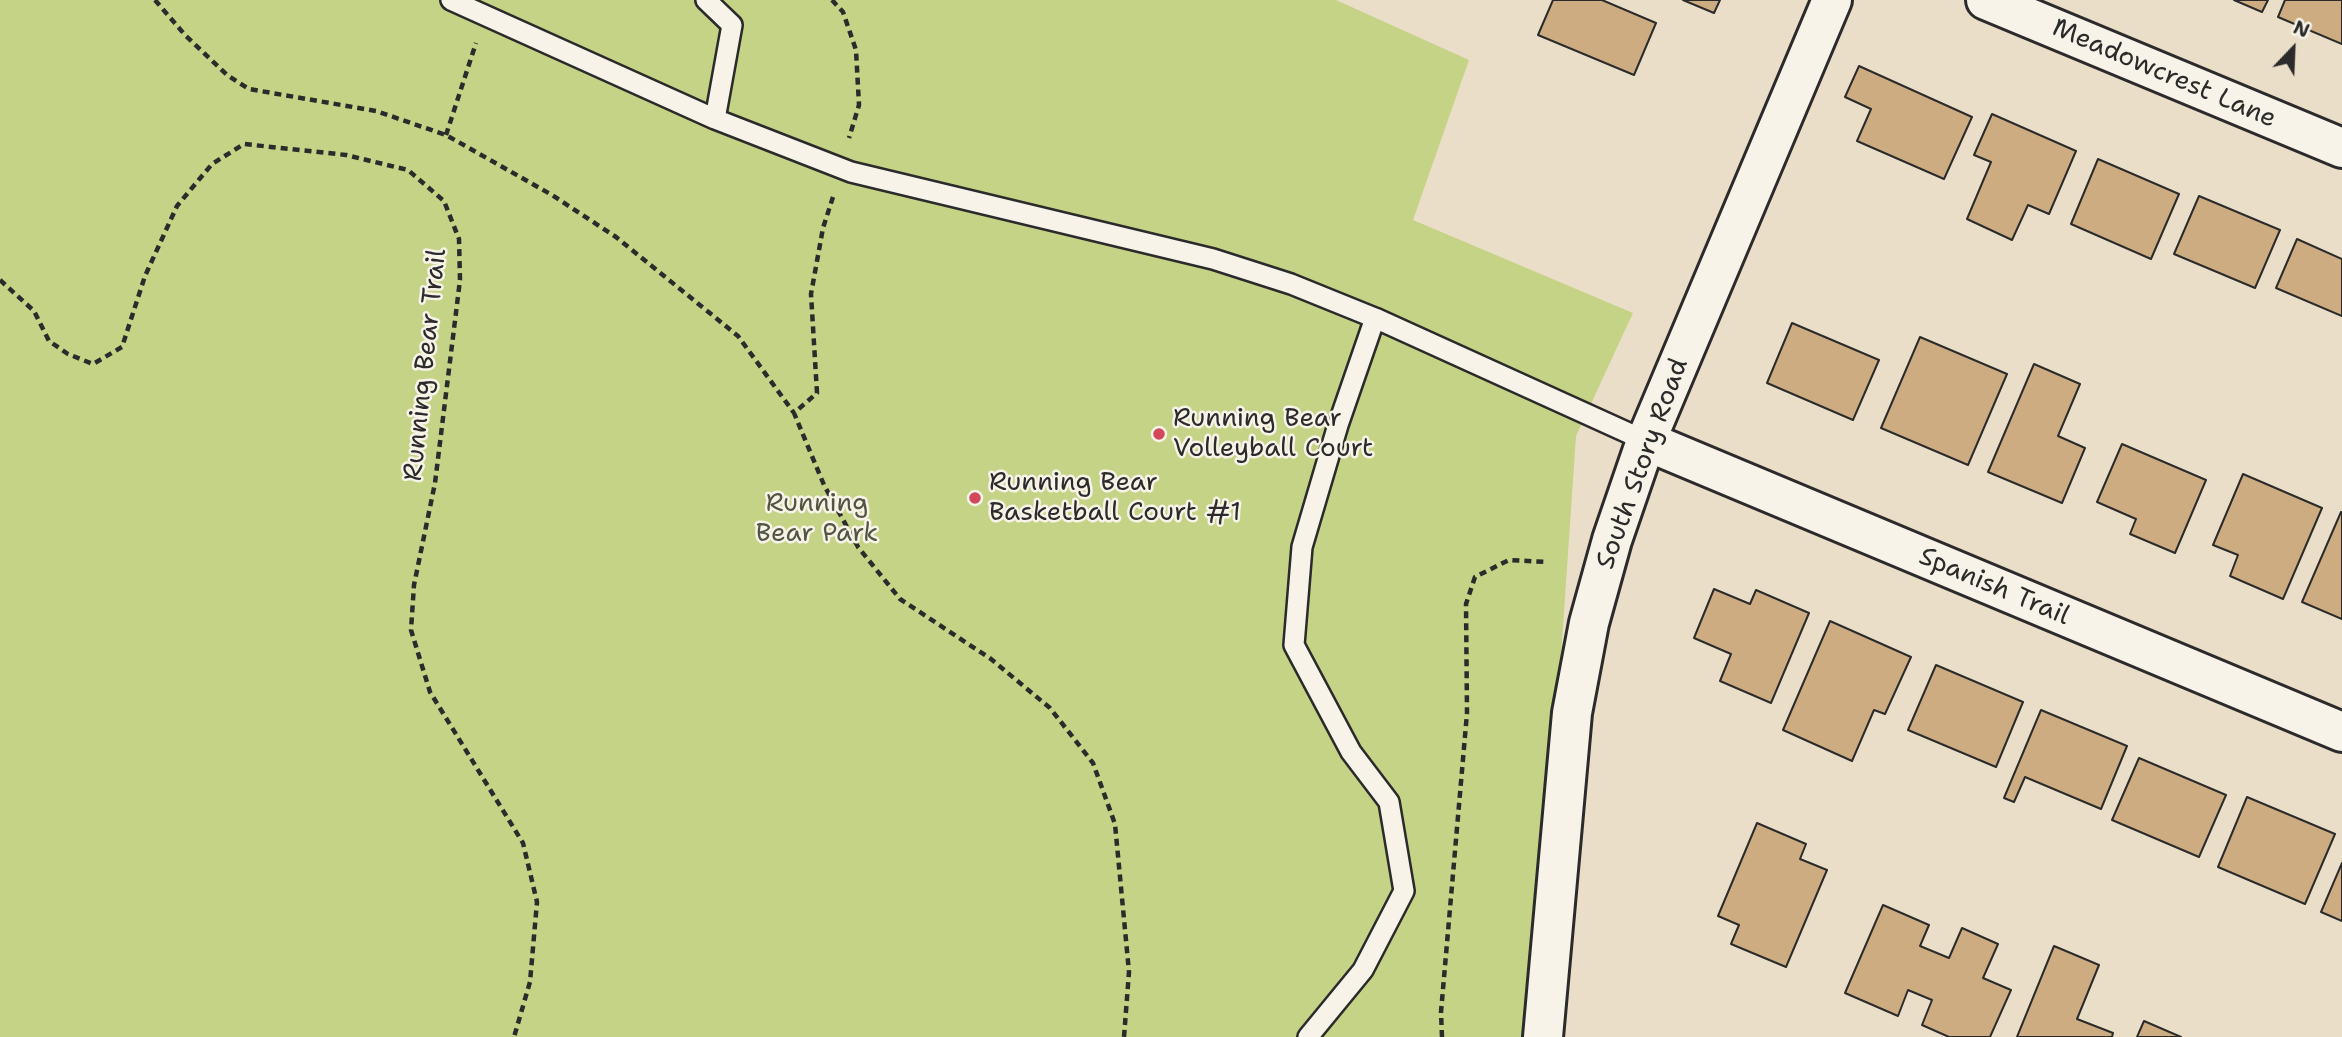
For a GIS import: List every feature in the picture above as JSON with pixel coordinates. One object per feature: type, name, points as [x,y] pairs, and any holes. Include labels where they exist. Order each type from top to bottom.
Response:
[{"type":"street","name":"South Story Road","points":[[1543,1037],[1573,713],[1589,623],[1619,515],[1646,441],[1832,0]]},
{"type":"street","name":"Meadowcrest Lane","points":[[1986,0],[2342,148]]},
{"type":"street","name":"Spanish Trail","points":[[1646,441],[2342,732]]},
{"type":"lane","points":[[451,0],[715,119],[841,168],[1213,258],[1291,284],[1375,318],[1646,441]]},
{"type":"lane","points":[[706,0],[732,25],[715,119]]},
{"type":"lane","points":[[1308,1037],[1363,971],[1405,891],[1389,802],[1350,752],[1294,645],[1302,547],[1338,425],[1375,318]]},
{"type":"path","points":[[155,0],[185,35],[227,75],[249,89],[376,111],[446,135],[563,202],[616,237],[738,336],[794,413],[824,485],[858,547],[900,599],[992,659],[1051,708],[1093,762],[1115,824],[1129,972],[1124,1037]]},
{"type":"path","points":[[794,413],[817,393],[811,293],[823,228],[859,105],[856,50],[843,12],[832,0]]},
{"type":"path","points":[[446,135],[486,16]]},
{"type":"path","name":"Running Bear Trail","points":[[0,280],[34,312],[49,341],[68,354],[93,364],[122,347],[145,276],[177,206],[212,164],[244,145],[346,155],[408,170],[444,201],[459,239],[460,280],[435,483],[414,585],[411,630],[430,692],[523,843],[537,902],[530,982],[514,1037]]},
{"type":"path","points":[[1442,1037],[1441,1012],[1467,713],[1466,604],[1475,578],[1509,560],[1546,562]]},
{"type":"green space","name":"Running Bear Park","points":[[0,0],[1336,0],[1469,60],[1413,220],[1633,313],[1576,436],[1549,832],[1548,1037],[0,1037]]},
{"type":"building","points":[[1553,0],[1602,0],[1656,23],[1634,75],[1538,35]]},
{"type":"building","points":[[1683,0],[1720,0],[1714,13]]},
{"type":"building","points":[[2234,0],[2268,0],[2262,12]]},
{"type":"building","points":[[2285,0],[2342,0],[2342,44],[2278,17]]},
{"type":"building","points":[[1859,66],[1972,117],[1944,179],[1857,141],[1871,109],[1845,97]]},
{"type":"building","points":[[1992,114],[2076,151],[2049,214],[2028,205],[2012,240],[1967,219],[1991,162],[1974,155]]},
{"type":"building","points":[[2098,159],[2179,194],[2151,259],[2071,224]]},
{"type":"building","points":[[2199,196],[2280,230],[2255,288],[2174,254]]},
{"type":"building","points":[[2297,239],[2342,259],[2342,316],[2276,288]]},
{"type":"building","points":[[1792,323],[1879,360],[1853,420],[1767,383]]},
{"type":"building","points":[[1920,337],[2007,374],[1968,465],[1881,428]]},
{"type":"building","points":[[2034,364],[2080,384],[2058,436],[2085,448],[2062,503],[1988,472]]},
{"type":"building","points":[[2122,444],[2206,480],[2175,553],[2130,534],[2136,519],[2097,502]]},
{"type":"building","points":[[2243,474],[2322,508],[2283,599],[2230,576],[2238,555],[2213,545]]},
{"type":"building","points":[[2342,513],[2342,619],[2302,602]]},
{"type":"building","points":[[1714,589],[1750,604],[1756,590],[1809,613],[1771,703],[1720,681],[1731,654],[1694,638]]},
{"type":"building","points":[[1830,621],[1911,657],[1885,714],[1874,710],[1852,761],[1783,730]]},
{"type":"building","points":[[1936,665],[2023,702],[1996,767],[1908,730]]},
{"type":"building","points":[[2041,710],[2127,746],[2101,809],[2025,777],[2014,802],[2004,798]]},
{"type":"building","points":[[2139,758],[2226,795],[2199,857],[2112,820]]},
{"type":"building","points":[[2247,797],[2335,834],[2305,904],[2218,867]]},
{"type":"building","points":[[1757,823],[1806,844],[1800,859],[1827,870],[1786,967],[1731,944],[1739,925],[1718,916]]},
{"type":"building","points":[[2342,863],[2342,921],[2321,912]]},
{"type":"building","points":[[1883,905],[1929,925],[1920,946],[1949,958],[1962,928],[1998,944],[1983,978],[2011,990],[1990,1037],[1949,1037],[1922,1025],[1932,1000],[1908,990],[1898,1016],[1845,993]]},
{"type":"building","points":[[2054,946],[2099,965],[2077,1019],[2113,1033],[2112,1037],[2017,1037]]},
{"type":"building","points":[[2144,1021],[2181,1037],[2137,1037]]},
{"type":"place","name":"Running Bear Volleyball Court","points":[[1159,434]]},
{"type":"place","name":"Running Bear Basketball Court #1","points":[[975,498]]}]
